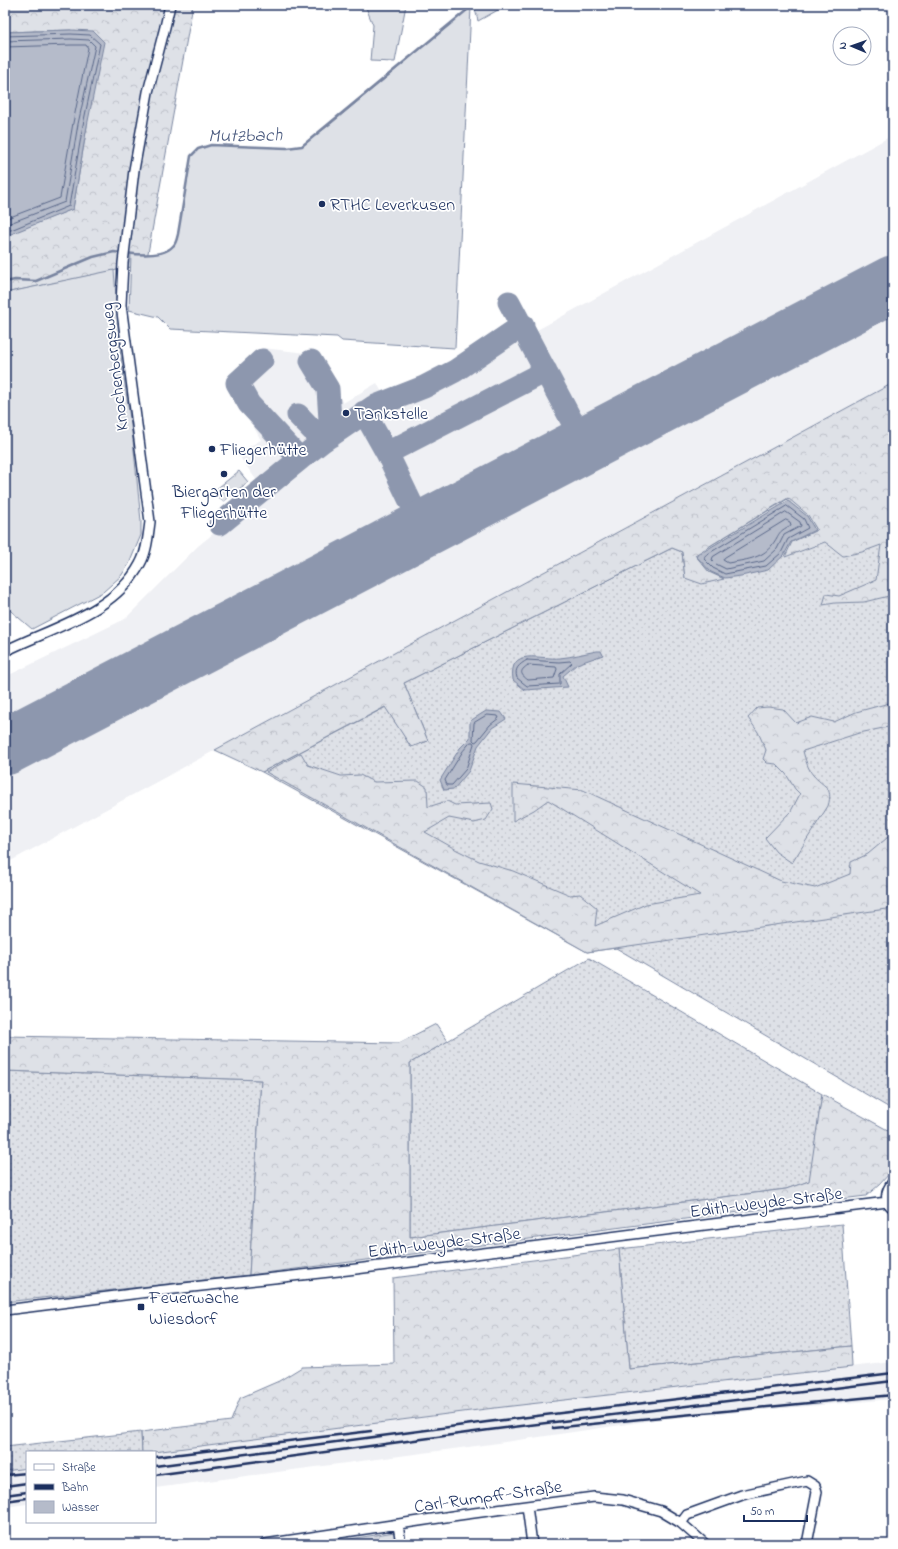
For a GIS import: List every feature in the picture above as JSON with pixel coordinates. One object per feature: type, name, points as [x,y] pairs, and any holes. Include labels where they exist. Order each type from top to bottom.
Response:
[{"type":"street","name":"Knochenbergsweg","points":[[5,651],[75,620],[106,602],[131,578],[141,564],[147,544],[150,522],[122,313],[123,263],[137,154],[148,92],[170,5]]},
{"type":"street","points":[[890,1205],[888,1189],[893,1182]]},
{"type":"street","name":"Edith-Weyde-Straße","points":[[5,1310],[890,1205]]},
{"type":"street","points":[[681,1523],[687,1515],[742,1495],[807,1481],[815,1486],[817,1492],[807,1544]]},
{"type":"street","name":"Carl-Rumpff-Straße","points":[[265,1544],[594,1497],[623,1500],[661,1511],[681,1523],[705,1544]]},
{"type":"street","points":[[527,1506],[532,1544]]},
{"type":"street","points":[[398,1525],[401,1544]]},
{"type":"street","points":[[328,1534],[329,1544]]},
{"type":"shaded area","points":[[893,135],[893,383],[5,864],[5,677],[125,619],[198,546],[265,492],[237,453],[261,440],[228,382],[263,348],[315,354],[343,403],[377,383],[391,410]]},
{"type":"shaded area","points":[[893,1362],[893,1399],[669,1418],[491,1444],[156,1488],[156,1452],[486,1409]]},
{"type":"shaded area","points":[[26,1468],[26,1504],[5,1507],[5,1471]]},
{"type":"green space","points":[[5,5],[193,5],[146,264],[5,293],[5,234],[73,209],[87,126],[71,30],[5,32]]},
{"type":"green space","points":[[365,5],[406,5],[395,62],[370,61],[373,25]]},
{"type":"green space","points":[[474,5],[507,5],[478,21]]},
{"type":"green space","name":"RTHC Leverkusen","points":[[471,7],[455,348],[342,341],[337,337],[170,329],[158,317],[129,310],[131,254],[164,252],[169,250],[175,244],[191,156],[198,149],[211,145],[286,148],[302,146],[332,123]]},
{"type":"green space","points":[[114,270],[120,349],[133,440],[141,535],[129,564],[121,576],[103,592],[32,629],[5,606],[5,293]]},
{"type":"green space","points":[[893,383],[893,587],[889,596],[864,602],[823,605],[826,594],[839,596],[876,580],[881,545],[862,552],[843,556],[825,542],[785,557],[792,542],[817,530],[808,515],[788,498],[695,555],[709,572],[724,579],[702,584],[685,578],[682,552],[672,548],[404,683],[428,741],[411,747],[385,707],[262,772],[215,750]]},
{"type":"green space","points":[[893,442],[893,1110],[616,948],[587,952],[262,772],[386,707],[411,747],[428,741],[404,683],[672,548],[682,552],[685,578],[723,578],[709,572],[695,555],[789,498]]},
{"type":"green space","points":[[239,471],[248,482],[223,502],[214,491]]},
{"type":"green space","points":[[893,702],[893,726],[859,733],[803,751],[811,773],[829,791],[828,806],[792,863],[776,852],[765,838],[791,811],[800,794],[795,789],[786,774],[776,764],[767,763],[763,759],[766,750],[758,732],[748,718],[757,708],[768,707],[783,709],[796,723],[812,717],[834,722],[856,712]]},
{"type":"green space","points":[[301,753],[308,765],[341,776],[360,775],[374,782],[418,781],[427,787],[428,807],[447,801],[455,805],[491,803],[493,809],[486,820],[474,823],[449,818],[425,832],[479,861],[513,871],[570,895],[580,894],[597,908],[595,926],[646,904],[700,895],[548,800],[534,810],[513,821],[513,784],[583,790],[781,881],[815,888],[850,874],[851,862],[868,854],[893,833],[893,908],[587,952],[266,772]]},
{"type":"green space","points":[[589,958],[822,1094],[810,1181],[786,1189],[410,1237],[410,1063]]},
{"type":"green space","points":[[436,1024],[448,1041],[410,1063],[410,1237],[786,1189],[809,1181],[822,1094],[893,1133],[890,1173],[866,1196],[833,1200],[801,1199],[778,1203],[763,1209],[249,1275],[261,1080],[5,1071],[5,1036],[399,1043]]},
{"type":"green space","points":[[5,1071],[261,1080],[249,1275],[5,1302]]},
{"type":"green space","points":[[842,1224],[851,1346],[629,1369],[619,1249]]},
{"type":"green space","points":[[619,1249],[629,1369],[851,1346],[852,1367],[486,1409],[156,1452],[142,1451],[141,1432],[231,1421],[240,1398],[279,1381],[302,1367],[394,1364],[393,1278]]},
{"type":"green space","points":[[141,1432],[142,1451],[26,1451],[26,1468],[5,1471],[5,1447]]},
{"type":"green space","points":[[395,1532],[397,1544],[338,1544],[337,1541]]},
{"type":"water","points":[[71,30],[93,31],[104,42],[87,126],[73,209],[11,234],[5,234],[5,32]]},
{"type":"water","points":[[788,501],[807,516],[815,530],[791,542],[784,555],[768,570],[725,578],[711,572],[696,556]]},
{"type":"water","points":[[601,651],[603,655],[577,664],[563,676],[568,687],[525,690],[513,680],[513,669],[516,662],[521,659],[528,657],[560,658]]},
{"type":"water","points":[[486,711],[501,712],[506,719],[492,728],[478,746],[469,771],[454,789],[444,790],[440,780],[460,748],[470,738],[470,721]]},
{"type":"waterway","name":"Mutzbach","points":[[126,253],[144,255],[157,254],[169,250],[175,244],[191,156],[198,149],[211,145],[287,148],[302,146],[473,5]]},
{"type":"waterway","name":"Mutzbach","points":[[5,282],[15,280],[36,281],[93,257],[114,252],[121,253]]},
{"type":"taxiway","points":[[509,302],[584,444]]},
{"type":"taxiway","points":[[262,360],[237,383],[249,404],[300,459],[323,441],[373,407],[424,387],[455,371],[523,325]]},
{"type":"taxiway","points":[[311,361],[328,389],[331,436]]},
{"type":"taxiway","points":[[387,453],[546,371]]},
{"type":"taxiway","points":[[364,412],[387,453],[423,528]]},
{"type":"taxiway","points":[[298,415],[323,441]]},
{"type":"taxiway","points":[[220,524],[300,459]]},
{"type":"runway","points":[[5,747],[893,284]]},
{"type":"railway","points":[[156,1466],[487,1422],[893,1373]]},
{"type":"railway","points":[[156,1475],[489,1430],[893,1381]]},
{"type":"railway","points":[[553,1428],[893,1395]]},
{"type":"railway","points":[[156,1457],[371,1431]]},
{"type":"railway","points":[[5,1475],[26,1473]]},
{"type":"railway","points":[[5,1486],[26,1483]]},
{"type":"railway","points":[[5,1495],[26,1492]]},
{"type":"railway","points":[[5,1501],[26,1498]]},
{"type":"place","name":"RTHC Leverkusen","points":[[322,204]]},
{"type":"place","name":"Tankstelle","points":[[346,413]]},
{"type":"place","name":"Fliegerhütte","points":[[212,449]]},
{"type":"place","name":"Biergarten der Fliegerhütte","points":[[224,474]]},
{"type":"place","name":"Feuerwache Wiesdorf","points":[[141,1307]]}]
